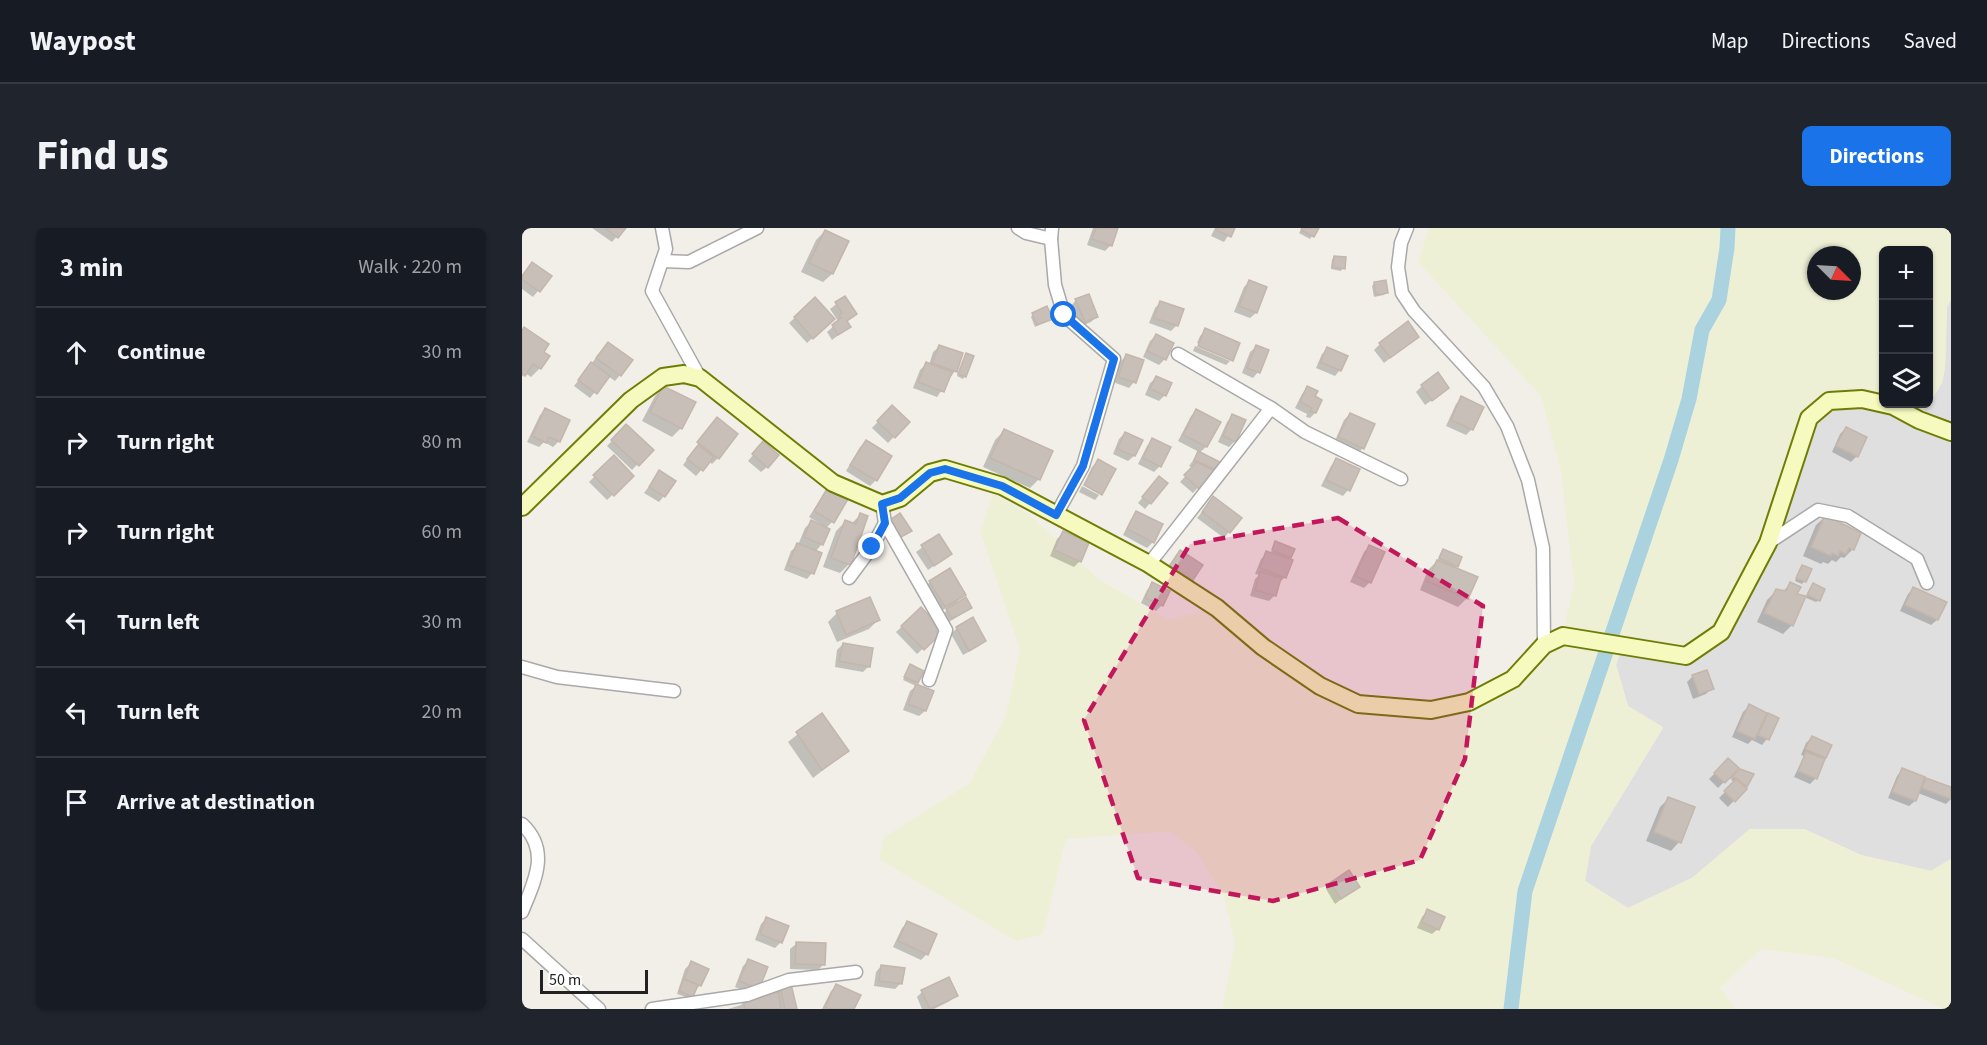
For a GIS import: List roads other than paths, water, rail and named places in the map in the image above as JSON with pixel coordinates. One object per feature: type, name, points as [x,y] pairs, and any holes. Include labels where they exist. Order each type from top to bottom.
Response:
[{"type":"street","points":[[662,228],[666,249],[652,291],[700,378],[833,483],[882,504],[900,498],[930,473],[945,469],[1002,486],[1149,564],[1217,608],[1263,647],[1320,686],[1358,704],[1431,710],[1469,702],[1513,679],[1544,645],[1563,636],[1686,656],[1721,632],[1768,543],[1809,418],[1829,401],[1862,399],[1893,406],[1919,420],[1951,432]]},
{"type":"street","points":[[662,261],[689,262],[757,228]]},
{"type":"street","points":[[1018,228],[1026,233],[1052,234],[1055,285],[1064,315],[1114,359],[1083,466],[1056,515]]},
{"type":"street","points":[[1407,228],[1401,243],[1398,267],[1402,293],[1414,311],[1484,387],[1507,426],[1528,480],[1543,548],[1544,645]]},
{"type":"street","points":[[1178,354],[1271,408],[1305,432],[1401,479]]},
{"type":"street","points":[[522,507],[631,400],[663,377],[684,374],[700,378]]},
{"type":"street","points":[[1149,564],[1271,408]]},
{"type":"street","points":[[882,504],[885,523],[946,630],[928,680]]},
{"type":"street","points":[[1768,543],[1818,510],[1848,516],[1917,559],[1927,583]]},
{"type":"street","points":[[849,578],[872,547],[885,523]]},
{"type":"street","points":[[522,667],[557,676],[674,691]]},
{"type":"street","points":[[522,824],[530,831],[538,853],[538,873],[522,912]]},
{"type":"street","points":[[522,939],[586,1003],[599,1009]]},
{"type":"street","points":[[652,1009],[747,995],[789,980],[856,972]]},
{"type":"waterway","points":[[1511,1009],[1525,891],[1671,460],[1689,399],[1702,330],[1719,300],[1728,228]]}]
